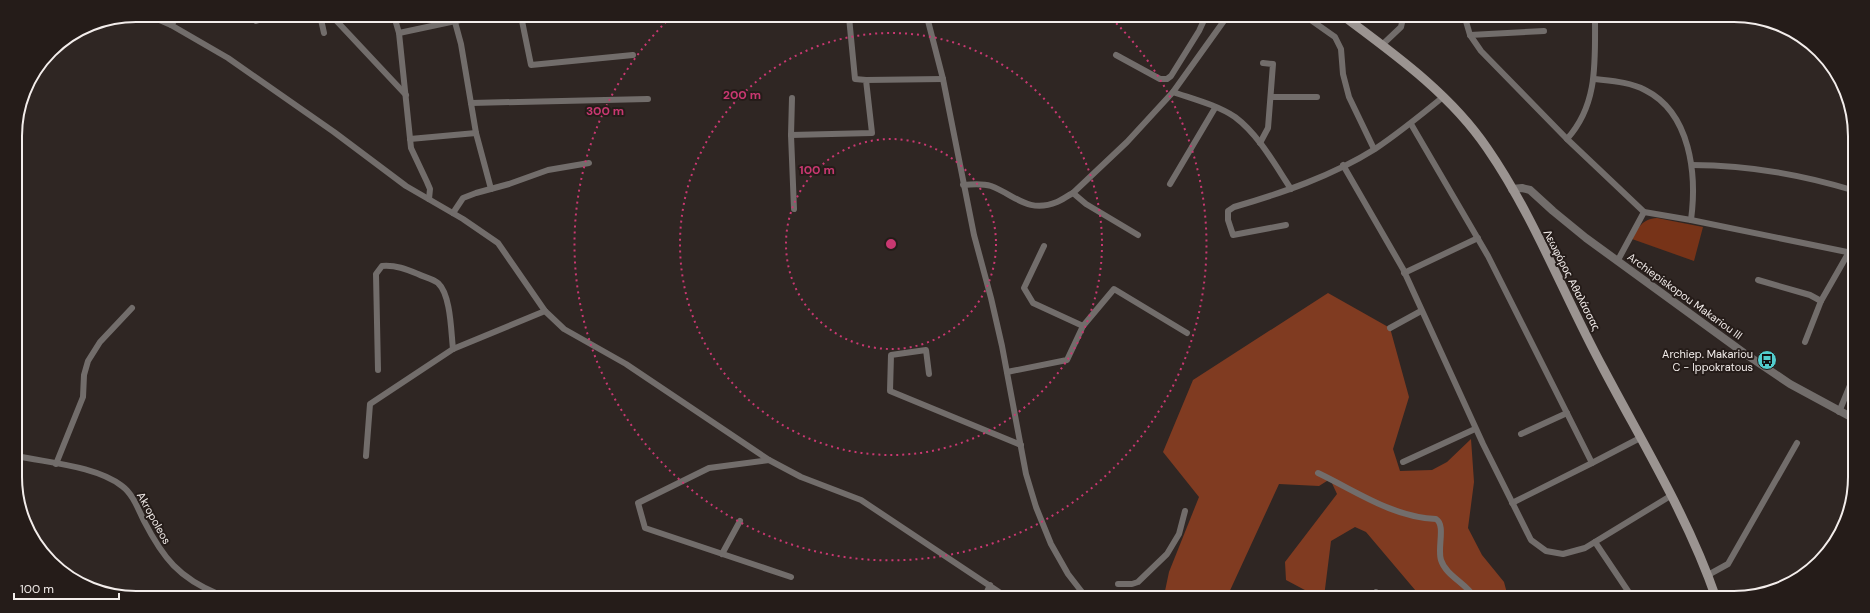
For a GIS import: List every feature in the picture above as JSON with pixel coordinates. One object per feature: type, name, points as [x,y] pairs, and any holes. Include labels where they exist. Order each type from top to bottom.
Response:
[{"type":"main road","name":"Λεωφόρος Αθαλάσσας","points":[[1351,22],[1382,45],[1443,97],[1487,148],[1512,189],[1594,351],[1672,495],[1713,591]]},
{"type":"street","points":[[164,22],[228,58],[334,132],[406,186],[453,212],[498,243],[545,311],[564,329],[626,364],[769,460],[801,477],[861,500],[998,591]]},
{"type":"street","points":[[321,22],[324,33]]},
{"type":"street","points":[[337,22],[406,95]]},
{"type":"street","points":[[396,22],[399,33],[411,148],[430,189],[429,199]]},
{"type":"street","points":[[399,33],[455,22],[461,44],[476,133],[491,189]]},
{"type":"street","points":[[522,22],[531,65],[633,56]]},
{"type":"street","points":[[849,22],[855,79],[943,79]]},
{"type":"street","points":[[927,22],[943,79],[963,185],[974,235],[991,298],[1028,480],[1051,544],[1068,574],[1080,591]]},
{"type":"street","points":[[1116,54],[1160,79],[1168,79],[1203,22]]},
{"type":"street","points":[[963,185],[977,184],[991,186],[1026,204],[1040,206],[1056,202],[1073,193],[1127,142],[1173,92],[1223,22]]},
{"type":"street","points":[[1313,22],[1335,38],[1341,49],[1343,74],[1349,97],[1374,149]]},
{"type":"street","points":[[1382,45],[1400,27],[1402,22]]},
{"type":"street","points":[[1466,22],[1470,35],[1481,51],[1566,138],[1644,212],[1848,251]]},
{"type":"street","points":[[1566,138],[1581,120],[1594,79],[1595,22]]},
{"type":"street","points":[[1470,35],[1544,31]]},
{"type":"street","points":[[1260,143],[1268,128],[1273,64],[1263,63]]},
{"type":"street","points":[[1594,79],[1619,82],[1644,89],[1662,100],[1675,115],[1687,146],[1692,165],[1694,201],[1691,220]]},
{"type":"street","points":[[791,136],[872,133],[866,80]]},
{"type":"street","points":[[1173,92],[1215,108],[1235,118],[1260,143],[1291,189]]},
{"type":"street","points":[[1271,97],[1317,97]]},
{"type":"street","points":[[1286,225],[1233,235],[1228,220],[1228,211],[1234,207],[1291,189],[1343,166],[1374,149],[1411,124],[1443,97]]},
{"type":"street","points":[[792,98],[791,136],[794,209]]},
{"type":"street","points":[[471,102],[648,99]]},
{"type":"street","points":[[1170,184],[1215,108]]},
{"type":"street","points":[[1411,124],[1478,238],[1592,463]]},
{"type":"street","points":[[410,139],[476,133]]},
{"type":"street","points":[[453,212],[464,198],[548,170],[589,163]]},
{"type":"street","points":[[1692,165],[1729,165],[1784,172],[1848,189]]},
{"type":"street","points":[[1343,166],[1404,273],[1476,429],[1531,540],[1546,551],[1563,554],[1585,548],[1672,495]]},
{"type":"street","name":"Archiepiskopou Makariou III","points":[[1512,189],[1522,188],[1530,190],[1553,212],[1775,374],[1839,412],[1848,416]]},
{"type":"street","points":[[1073,193],[1086,204],[1138,235]]},
{"type":"street","points":[[1618,260],[1644,212]]},
{"type":"street","points":[[1404,273],[1478,238]]},
{"type":"street","points":[[1044,246],[1024,288],[1033,303],[1083,326]]},
{"type":"street","points":[[1805,342],[1821,301],[1848,257]]},
{"type":"street","points":[[378,370],[376,274],[382,266],[393,265],[403,268],[437,283],[443,291],[447,303],[453,349]]},
{"type":"street","points":[[1758,280],[1810,295],[1821,301]]},
{"type":"street","points":[[1007,372],[1067,360],[1083,326],[1114,289],[1187,333]]},
{"type":"street","points":[[56,464],[83,397],[84,374],[88,361],[100,342],[132,308]]},
{"type":"street","points":[[366,456],[370,404],[453,349],[545,311]]},
{"type":"street","points":[[1390,328],[1421,311]]},
{"type":"street","points":[[929,374],[926,350],[891,355],[890,391],[1021,445]]},
{"type":"street","points":[[1839,412],[1848,390]]},
{"type":"street","points":[[1521,434],[1568,413]]},
{"type":"street","points":[[1403,462],[1476,429]]},
{"type":"street","points":[[1512,503],[1640,438]]},
{"type":"street","points":[[1708,576],[1728,564],[1797,443]]},
{"type":"street","name":"Akropoleos","points":[[22,457],[98,474],[123,487],[131,497],[166,558],[185,575],[213,591]]},
{"type":"street","points":[[769,460],[709,468],[638,503],[645,528],[791,577]]},
{"type":"street","points":[[1318,473],[1363,496],[1406,515],[1436,519],[1440,521],[1441,526],[1438,544],[1442,563],[1444,567],[1471,591]]},
{"type":"street","points":[[1118,584],[1132,584],[1138,582],[1167,554],[1179,534],[1185,511]]},
{"type":"street","points":[[722,554],[740,521]]},
{"type":"street","points":[[1595,542],[1627,591]]},
{"type":"street","points":[[987,591],[990,585]]},
{"type":"shaded area","points":[[1657,218],[1703,227],[1694,261],[1632,239],[1639,227],[1644,222]]},
{"type":"shaded area","points":[[1328,293],[1390,328],[1409,397],[1393,449],[1400,471],[1432,470],[1447,462],[1471,439],[1474,482],[1468,528],[1482,555],[1504,582],[1506,591],[1416,591],[1366,532],[1355,527],[1331,541],[1325,591],[1307,591],[1286,580],[1285,562],[1337,494],[1330,479],[1319,486],[1279,484],[1230,591],[1165,591],[1169,572],[1199,497],[1163,452],[1193,380]]},
{"type":"place","name":"Archiep. Makariou C - Ippokratous","points":[[1767,360]]}]
